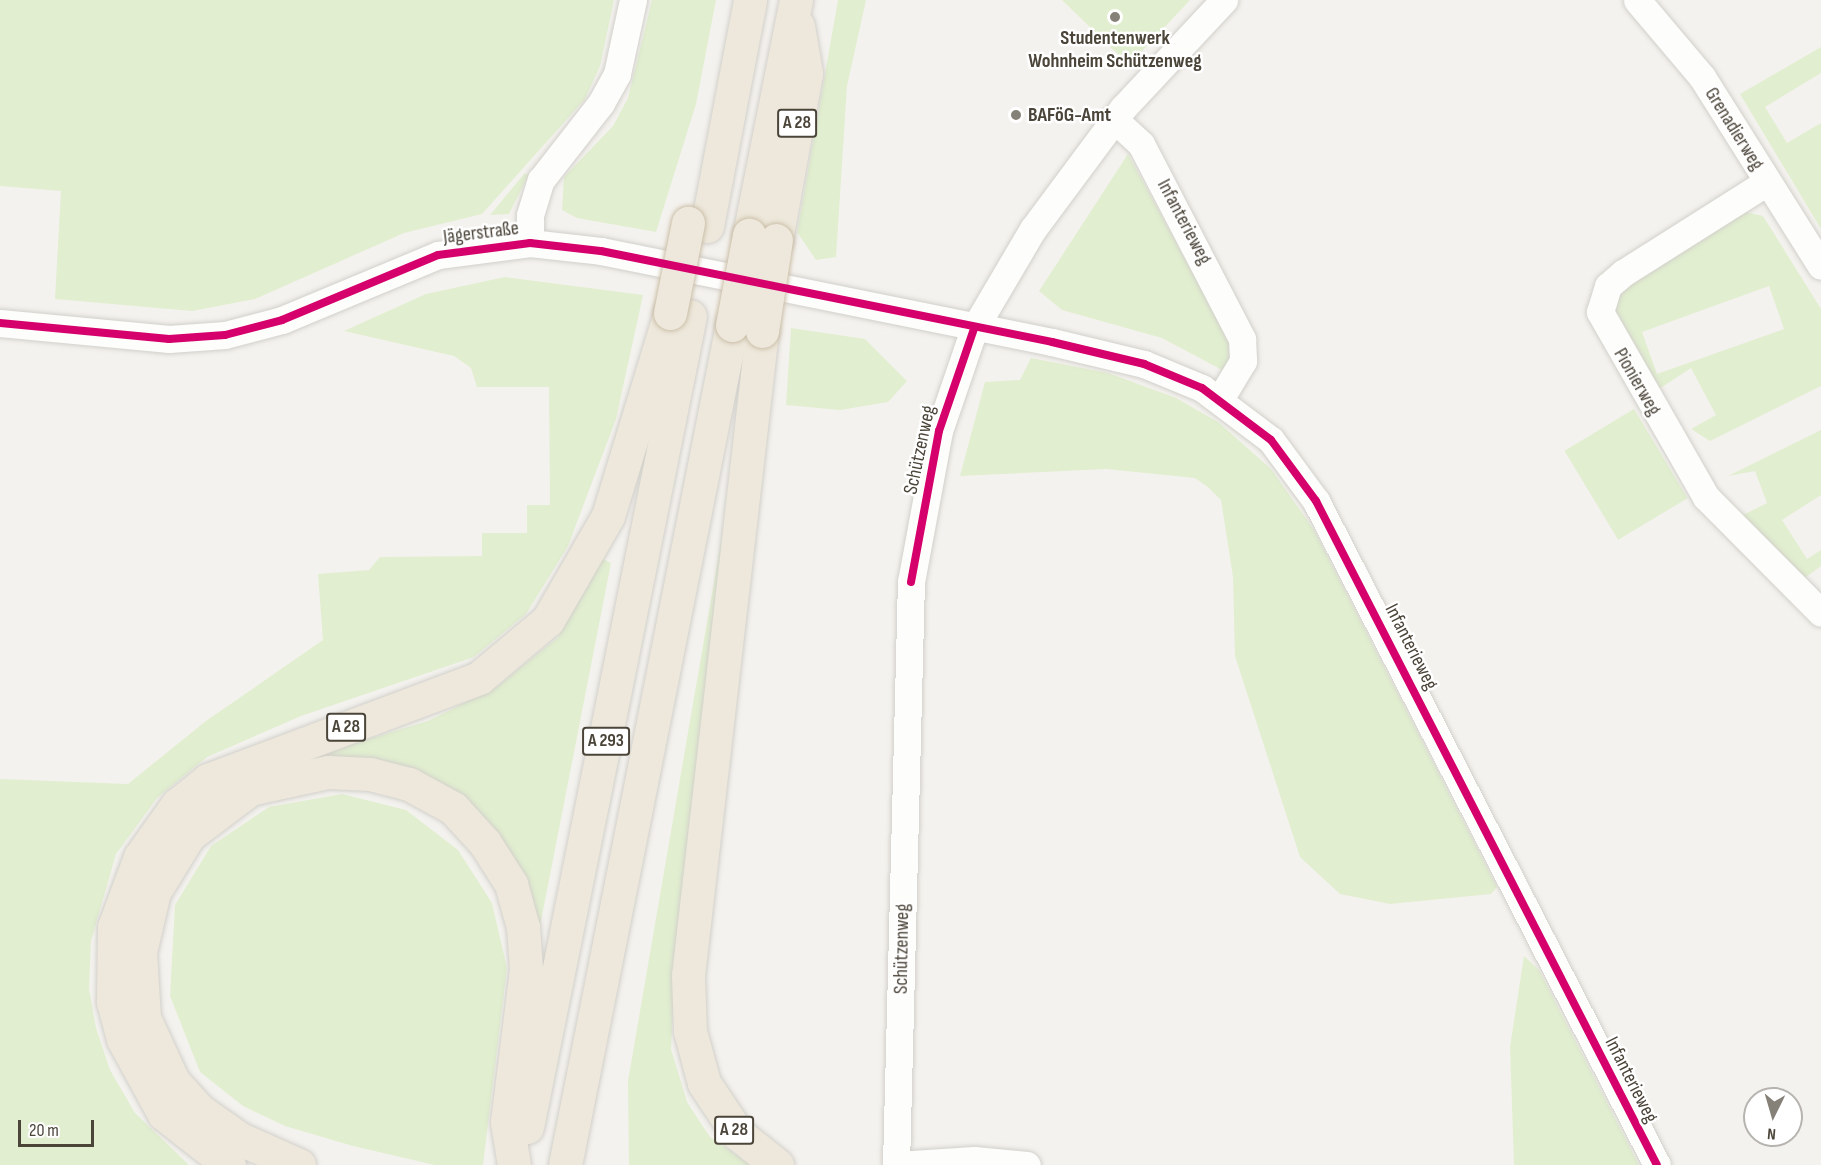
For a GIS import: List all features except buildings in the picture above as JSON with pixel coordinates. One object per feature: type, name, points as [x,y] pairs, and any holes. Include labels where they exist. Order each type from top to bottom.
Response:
[{"type":"highway","name":"A 28","points":[[229,1165],[164,1114],[123,1039],[113,1001],[114,927],[140,857],[177,805],[208,780],[479,678],[548,620],[608,516],[680,315],[698,224],[717,176],[750,0]]},
{"type":"highway","name":"A 28","points":[[777,1165],[738,1134],[704,1083],[690,1031],[688,975],[747,328],[763,238],[806,73],[795,3]]},
{"type":"highway","name":"A 293","points":[[520,1165],[680,315]]},
{"type":"highway","name":"A 293","points":[[565,1165],[747,328]]},
{"type":"highway","points":[[299,1165],[240,1139],[199,1110],[173,1081],[144,1018],[140,952],[154,892],[189,835],[250,789],[328,772],[370,774],[409,784],[453,808],[485,843],[511,884],[524,927],[526,969],[507,1122],[514,1165]]},
{"type":"street","points":[[530,243],[530,215],[541,180],[601,103],[617,74],[633,0]]},
{"type":"street","name":"Schützenweg","points":[[1027,1165],[974,1160],[897,1165],[911,582],[939,431],[974,328],[1034,229],[1114,119],[1224,0]]},
{"type":"street","name":"Grenadierweg","points":[[1637,0],[1702,77],[1821,266]]},
{"type":"street","name":"Infanterieweg","points":[[1114,119],[1141,144],[1175,205],[1242,339],[1244,361],[1220,399]]},
{"type":"street","name":"Pionierweg","points":[[1767,182],[1623,273],[1608,286],[1600,312],[1706,497],[1821,613]]},
{"type":"street","name":"Jägerstraße","points":[[0,323],[169,339],[225,335],[282,320],[438,255],[530,243],[601,251],[974,328]]},
{"type":"street","name":"Infanterieweg","points":[[974,328],[1144,364],[1220,399],[1271,440],[1316,501],[1658,1165]]},
{"type":"green space","points":[[0,0],[614,0],[600,66],[585,99],[482,214],[404,233],[255,299],[192,311],[55,299],[61,191],[0,186]]},
{"type":"green space","points":[[652,0],[716,0],[696,104],[656,232],[577,218],[562,210],[564,177],[613,126],[628,98]]},
{"type":"green space","points":[[838,0],[866,0],[847,86],[836,257],[816,260],[797,232]]},
{"type":"green space","points":[[1062,0],[1190,0],[1129,65]]},
{"type":"green space","points":[[1821,47],[1821,73],[1765,107],[1787,143],[1821,123],[1821,229],[1740,94]]},
{"type":"green space","points":[[1128,154],[1232,345],[1226,372],[1162,338],[1062,310],[1039,291]]},
{"type":"green space","points":[[524,174],[529,174],[509,214],[490,215]]},
{"type":"green space","points":[[1745,212],[1763,216],[1821,309],[1821,386],[1710,441],[1691,429],[1716,415],[1691,368],[1656,391],[1614,320],[1614,304],[1621,290]],"holes":[[[1769,286],[1784,329],[1657,374],[1642,332]]]},
{"type":"green space","points":[[505,277],[643,295],[616,419],[568,546],[526,614],[474,657],[301,716],[207,757],[157,798],[116,854],[91,941],[89,989],[96,1028],[110,1070],[135,1113],[189,1165],[0,1165],[0,779],[128,784],[206,721],[323,640],[318,574],[369,570],[380,557],[482,556],[482,533],[527,533],[527,505],[550,505],[549,387],[477,387],[471,368],[454,356],[344,331],[426,294]]},
{"type":"green space","points":[[791,328],[865,339],[907,381],[888,402],[840,410],[786,405]]},
{"type":"green space","points":[[1031,358],[1108,373],[1176,398],[1218,422],[1271,469],[1314,530],[1497,887],[1491,894],[1390,904],[1340,894],[1300,857],[1235,656],[1233,577],[1221,500],[1209,488],[1195,478],[1106,469],[960,476],[985,382],[1020,380]]},
{"type":"green space","points":[[1634,409],[1688,498],[1618,540],[1565,451]]},
{"type":"green space","points":[[1821,430],[1821,495],[1782,520],[1807,559],[1821,550],[1821,566],[1802,580],[1737,518],[1767,503],[1755,471],[1728,476]]},
{"type":"green space","points":[[731,483],[675,964],[671,1049],[687,1102],[710,1137],[751,1165],[629,1165],[628,1081]]},
{"type":"green space","points":[[603,559],[611,563],[540,926],[535,926],[489,825],[292,762],[428,721],[498,686],[558,637]]},
{"type":"green space","points":[[342,794],[406,810],[458,850],[492,903],[507,968],[483,1165],[435,1165],[353,1146],[285,1126],[243,1106],[200,1072],[170,996],[175,905],[211,846],[269,807]]},
{"type":"green space","points":[[1524,956],[1539,970],[1639,1165],[1514,1165],[1510,1047]]},
{"type":"cycle path","points":[[0,323],[169,339],[225,335],[282,320],[438,255],[530,243],[601,251],[1052,342],[1144,364],[1202,388],[1271,440],[1316,501],[1657,1165]]},
{"type":"cycle path","points":[[911,582],[939,431],[974,329]]},
{"type":"place","name":"Studentenwerk Wohnheim Schützenweg","points":[[1115,17]]},
{"type":"place","name":"BAFöG-Amt","points":[[1016,115]]}]
